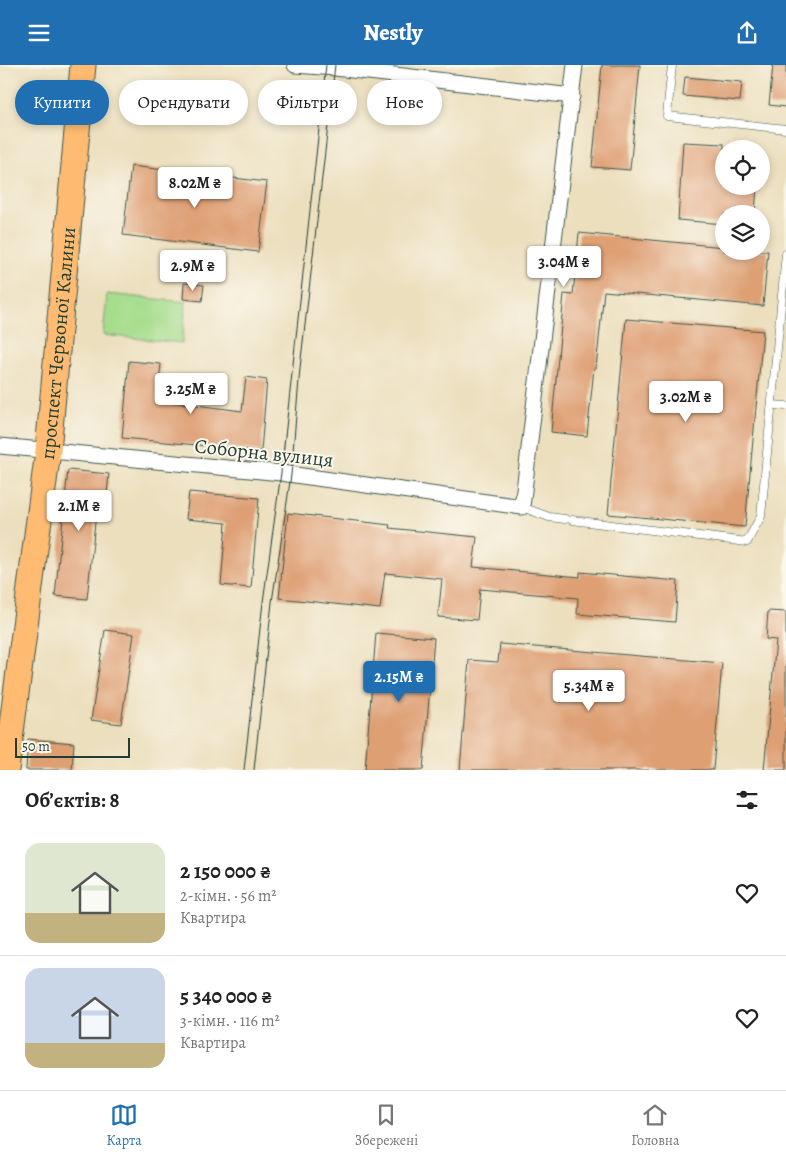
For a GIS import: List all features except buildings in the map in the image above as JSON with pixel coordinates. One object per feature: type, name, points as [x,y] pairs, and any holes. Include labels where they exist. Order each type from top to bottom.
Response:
[{"type":"main road","name":"проспект Червоної Калини","points":[[6,770],[48,451],[83,65]]},
{"type":"street","points":[[295,65],[572,96]]},
{"type":"street","points":[[522,507],[575,65]]},
{"type":"street","name":"Соборна вулиця","points":[[0,446],[281,473],[522,507]]},
{"type":"lane","points":[[672,65],[667,116],[786,129]]},
{"type":"lane","points":[[522,507],[549,517],[746,542],[761,516],[786,254]]},
{"type":"lane","points":[[772,405],[786,406]]},
{"type":"green space","points":[[107,294],[186,302],[182,343],[103,335]]},
{"type":"tram line","points":[[244,770],[263,602],[281,473],[326,65]]},
{"type":"tram line","points":[[254,770],[272,602],[291,475],[300,368],[335,65]]}]
